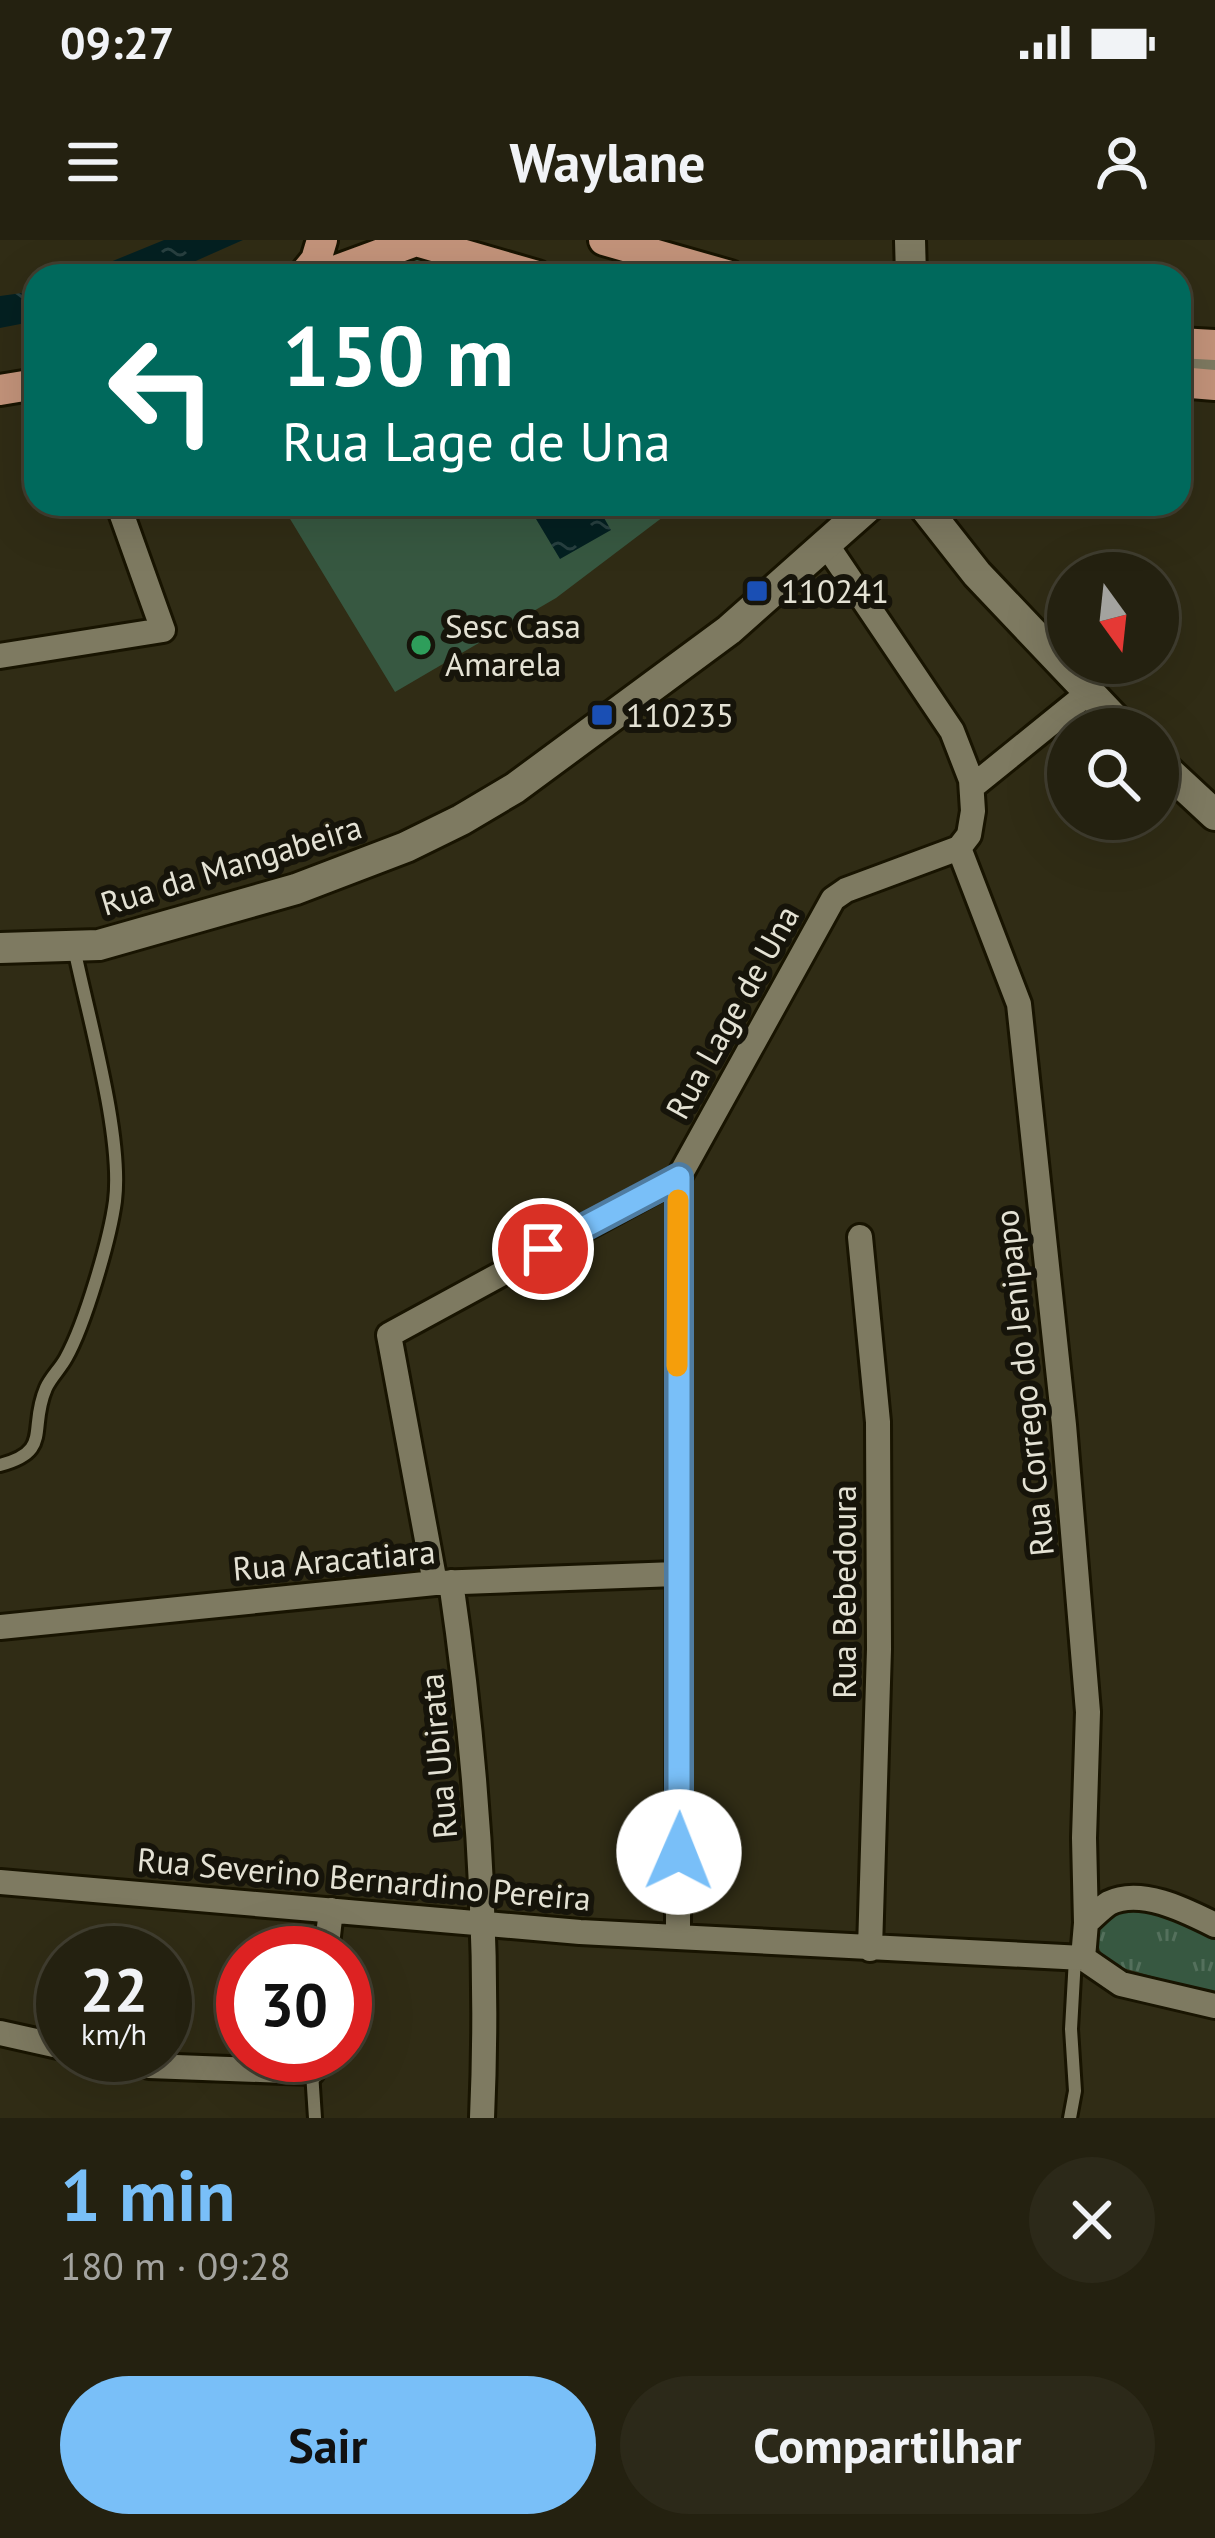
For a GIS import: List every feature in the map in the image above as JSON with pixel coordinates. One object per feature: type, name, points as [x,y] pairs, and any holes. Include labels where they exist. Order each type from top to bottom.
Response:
[{"type":"main road","points":[[604,240],[688,264]]},
{"type":"main road","points":[[353,264],[414,241],[498,253]]},
{"type":"street","points":[[0,656],[163,630],[122,516]]},
{"type":"street","name":"Rua da Mangabeira","points":[[0,948],[99,944],[296,889],[406,847],[461,820],[515,788],[729,630],[858,516]]},
{"type":"street","points":[[931,516],[977,574],[1103,708]]},
{"type":"street","points":[[826,544],[952,731],[971,787],[973,811],[968,835],[959,848]]},
{"type":"street","points":[[971,787],[1088,693]]},
{"type":"street","points":[[1179,781],[1215,814]]},
{"type":"street","name":"Rua Lage de Una","points":[[679,1177],[833,899],[959,848]]},
{"type":"street","name":"Rua Corrego do Jenipapo","points":[[959,848],[1018,1004],[1064,1425],[1088,1712],[1086,1923]]},
{"type":"street","points":[[678,1935],[679,1177]]},
{"type":"street","name":"Rua Ubirata","points":[[482,2118],[485,1924],[469,1704],[388,1335],[679,1177]]},
{"type":"street","name":"Rua Bebedoura","points":[[860,1237],[878,1422],[879,1649],[870,1949]]},
{"type":"street","name":"Rua Aracatiara","points":[[0,1628],[443,1582],[676,1574]]},
{"type":"street","name":"Rua Severino Bernardino Pereira","points":[[0,1882],[485,1924],[1079,1958],[1121,1984],[1215,2006]]},
{"type":"street","points":[[1079,1958],[1086,1923],[1107,1904],[1134,1900],[1182,1908],[1215,1925]]},
{"type":"street","points":[[329,1926],[331,1910]]},
{"type":"street","points":[[0,2032],[36,2041]]},
{"type":"lane","points":[[0,1466],[33,1450],[40,1400],[65,1359],[86,1310],[115,1200],[113,1143],[74,947]]},
{"type":"lane","points":[[1070,2118],[1076,2091],[1071,2030],[1079,1958]]},
{"type":"lane","points":[[314,2082],[315,2118]]},
{"type":"green space","points":[[417,255],[448,264],[397,264]]},
{"type":"green space","name":"Sesc Casa Amarela","points":[[288,516],[663,516],[556,598],[395,692]]},
{"type":"green space","points":[[1129,1906],[1167,1916],[1215,1938],[1215,1994],[1109,1964],[1098,1945],[1100,1930]]},
{"type":"water","points":[[164,240],[243,240],[189,264],[105,264]]},
{"type":"water","points":[[24,293],[24,323],[0,328],[0,296]]},
{"type":"water","points":[[534,516],[603,516],[611,530],[560,559]]},
{"type":"slow traffic","points":[[677,1366],[678,1200]]},
{"type":"place","name":"110241","points":[[757,591]]},
{"type":"place","name":"Sesc Casa Amarela","points":[[421,645]]},
{"type":"place","name":"110235","points":[[602,715]]},
{"type":"route","points":[[543,1249],[679,1177],[679,1852]]}]
